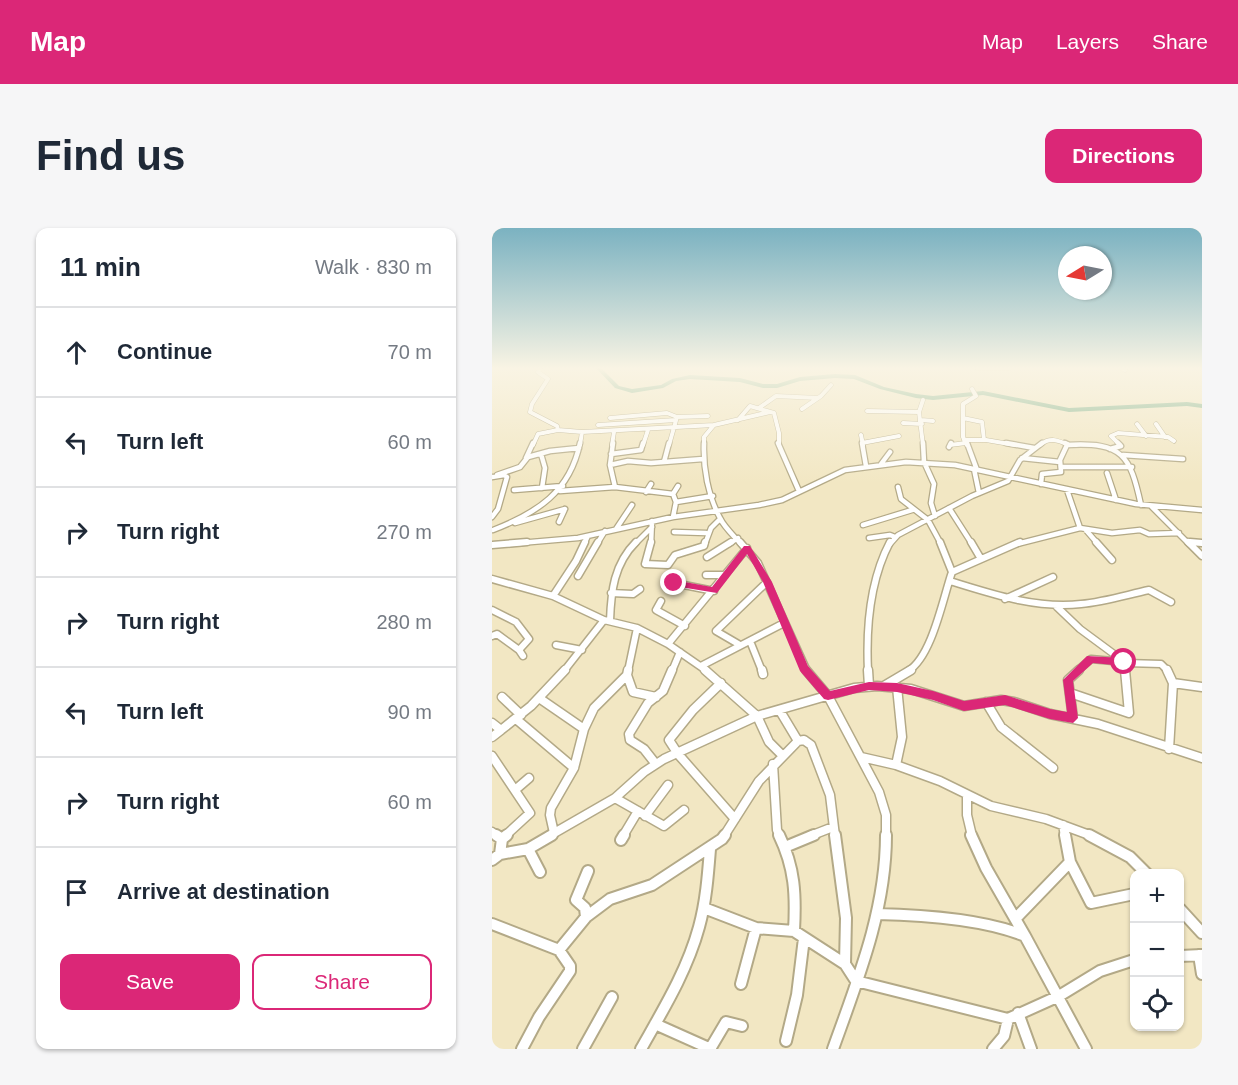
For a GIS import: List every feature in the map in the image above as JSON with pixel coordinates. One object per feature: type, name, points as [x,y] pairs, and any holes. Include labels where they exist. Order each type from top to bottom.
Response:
[{"type":"street","points":[[531,406],[530,412],[557,426],[558,430]]},
{"type":"street","points":[[738,420],[748,406]]},
{"type":"street","points":[[750,406],[772,411],[775,414],[779,433],[778,444],[785,455],[799,491]]},
{"type":"street","points":[[802,409],[806,406]]},
{"type":"street","points":[[884,686],[920,662],[934,631],[952,572],[932,518],[931,503],[934,484],[924,462],[922,422],[919,412],[921,406]]},
{"type":"street","points":[[963,406],[965,442],[976,470],[980,493]]},
{"type":"street","points":[[495,476],[520,467],[538,434],[558,430],[614,432],[714,425],[772,411]]},
{"type":"street","points":[[867,411],[919,412]]},
{"type":"street","points":[[610,418],[665,413],[677,419]]},
{"type":"street","points":[[598,425],[708,416]]},
{"type":"street","points":[[963,418],[982,422],[984,440]]},
{"type":"street","points":[[664,462],[677,419]]},
{"type":"street","points":[[903,423],[933,421]]},
{"type":"street","points":[[1137,424],[1146,436]]},
{"type":"street","points":[[1156,424],[1165,436],[1174,441]]},
{"type":"street","points":[[714,425],[704,437],[703,459],[707,482],[720,519],[747,548],[767,582],[804,668],[828,696],[879,792],[886,815],[886,864],[870,944],[833,1049]]},
{"type":"street","points":[[611,454],[641,450],[648,430]]},
{"type":"street","points":[[509,525],[562,489],[574,467],[582,432]]},
{"type":"street","points":[[614,432],[610,465],[615,487]]},
{"type":"street","points":[[1109,449],[1121,446],[1112,435],[1120,433],[1165,436]]},
{"type":"street","points":[[861,435],[866,466]]},
{"type":"street","points":[[862,443],[899,436]]},
{"type":"street","points":[[869,686],[866,635],[882,558],[895,537],[949,508],[1002,484],[1009,478],[1022,458],[1049,439],[1069,445],[1109,449],[1122,455],[1183,459]]},
{"type":"street","points":[[949,447],[951,443],[984,440],[1034,448]]},
{"type":"street","points":[[1041,484],[1042,474],[1059,473],[1069,445]]},
{"type":"street","points":[[526,458],[579,447]]},
{"type":"street","points":[[881,464],[890,452]]},
{"type":"street","points":[[541,454],[545,468],[542,488]]},
{"type":"street","points":[[1122,455],[1132,467],[1138,484],[1141,505]]},
{"type":"street","points":[[1022,458],[1061,464],[1132,467]]},
{"type":"street","points":[[610,465],[628,461],[664,462],[703,459]]},
{"type":"street","points":[[492,545],[588,536],[652,524],[673,517],[776,501],[845,470],[881,464],[924,462],[976,470],[1141,505],[1202,510]]},
{"type":"street","points":[[1107,473],[1116,500]]},
{"type":"street","points":[[492,517],[498,509],[507,477],[495,476]]},
{"type":"street","points":[[646,492],[651,484]]},
{"type":"street","points":[[673,495],[678,486]]},
{"type":"street","points":[[514,490],[615,487],[673,495]]},
{"type":"street","points":[[898,487],[898,496],[912,510],[932,518]]},
{"type":"street","points":[[1067,490],[1082,528],[1112,560]]},
{"type":"street","points":[[673,495],[676,502],[673,517]]},
{"type":"street","points":[[676,502],[713,496]]},
{"type":"street","points":[[616,529],[632,505]]},
{"type":"street","points":[[1151,506],[1202,556]]},
{"type":"street","points":[[949,508],[961,520],[970,543],[981,559]]},
{"type":"street","points":[[492,530],[566,510],[559,522]]},
{"type":"street","points":[[864,525],[912,510]]},
{"type":"street","points":[[652,524],[652,546],[645,562],[647,565],[668,565],[675,555],[704,546],[706,533],[711,525],[720,519]]},
{"type":"street","points":[[492,737],[518,717],[561,677],[608,620],[611,594],[622,558],[652,524]]},
{"type":"street","points":[[952,572],[1023,541],[1082,528],[1112,533],[1140,530],[1149,534],[1179,533]]},
{"type":"street","points":[[578,576],[605,531]]},
{"type":"street","points":[[674,532],[706,533]]},
{"type":"street","points":[[869,538],[890,535],[895,537]]},
{"type":"street","points":[[553,596],[576,561],[588,536]]},
{"type":"street","points":[[707,557],[738,538]]},
{"type":"street","points":[[1187,542],[1202,543]]},
{"type":"street","points":[[668,644],[714,591],[747,548]]},
{"type":"street","points":[[706,575],[725,575]]},
{"type":"street","points":[[1005,599],[1053,577]]},
{"type":"street","points":[[492,579],[553,596],[608,620],[637,628],[680,651],[701,666],[758,716],[769,742],[782,755]]},
{"type":"street","points":[[950,581],[1005,599],[1056,606],[1100,602],[1149,590],[1171,602]]},
{"type":"street","points":[[740,645],[716,631],[767,582]]},
{"type":"street","points":[[674,583],[714,591]]},
{"type":"street","points":[[611,594],[633,594],[640,589]]},
{"type":"street","points":[[661,601],[656,610],[685,626]]},
{"type":"street","points":[[1056,606],[1080,629],[1124,662],[1129,712],[1070,693]]},
{"type":"street","points":[[492,610],[516,622],[529,639],[521,653],[497,634],[492,636]]},
{"type":"street","points":[[701,666],[784,623]]},
{"type":"street","points":[[637,628],[627,675],[633,692],[656,697]]},
{"type":"street","points":[[750,641],[763,674]]},
{"type":"street","points":[[556,645],[582,650]]},
{"type":"street","points":[[656,763],[629,737],[648,703],[663,691],[680,651]]},
{"type":"street","points":[[1073,718],[1068,680],[1091,659],[1133,665],[1161,664],[1166,668],[1173,683],[1168,749]]},
{"type":"street","points":[[554,833],[549,815],[551,808],[574,768],[584,729],[594,708],[627,675]]},
{"type":"street","points":[[721,683],[693,710],[670,738],[670,742],[735,819]]},
{"type":"street","points":[[1173,683],[1202,687]]},
{"type":"street","points":[[496,857],[528,849],[615,798],[656,763],[758,716],[869,686],[897,687],[933,695],[964,706],[1005,700],[1050,714],[1098,724],[1168,749],[1202,758]]},
{"type":"street","points":[[896,765],[902,737],[897,687]]},
{"type":"street","points":[[502,697],[518,717],[574,768]]},
{"type":"street","points":[[539,698],[584,729]]},
{"type":"street","points":[[986,702],[1001,727],[1053,768]]},
{"type":"street","points":[[780,711],[798,741]]},
{"type":"street","points":[[492,723],[501,730]]},
{"type":"street","points":[[559,950],[586,917],[610,899],[642,890],[692,856],[710,849],[722,839],[759,780],[772,764],[798,741],[809,741],[827,783],[846,918],[845,964]]},
{"type":"street","points":[[492,756],[530,813],[502,839],[496,857]]},
{"type":"street","points":[[861,757],[896,765],[940,781],[991,806],[1082,831],[1111,845],[1130,857],[1143,869]]},
{"type":"street","points":[[772,764],[777,830],[785,847],[797,900],[799,934],[797,994],[786,1041]]},
{"type":"street","points":[[515,790],[529,778]]},
{"type":"street","points":[[621,840],[641,813],[668,785]]},
{"type":"street","points":[[967,795],[966,816],[976,849],[1017,917],[1086,1049]]},
{"type":"street","points":[[615,798],[664,826],[684,810]]},
{"type":"street","points":[[1063,825],[1070,862],[1091,903],[1130,895]]},
{"type":"street","points":[[785,847],[832,827]]},
{"type":"street","points":[[492,832],[502,839]]},
{"type":"street","points":[[528,849],[540,872]]},
{"type":"street","points":[[641,1049],[692,950],[704,908],[710,849]]},
{"type":"street","points":[[1017,917],[1070,862]]},
{"type":"street","points":[[586,917],[585,908],[576,900],[588,871]]},
{"type":"street","points":[[704,908],[756,928],[799,934],[845,964],[856,981],[1013,1016],[1059,996],[1100,971],[1130,961]]},
{"type":"street","points":[[876,914],[917,915],[1010,930],[1025,936]]},
{"type":"street","points":[[1184,914],[1202,933]]},
{"type":"street","points":[[492,924],[559,950],[570,966],[570,970],[539,1017],[522,1049]]},
{"type":"street","points":[[741,984],[756,928]]},
{"type":"street","points":[[1184,956],[1200,955],[1202,974]]},
{"type":"street","points":[[583,1049],[612,998]]},
{"type":"street","points":[[993,1049],[1004,1036],[1013,1016]]},
{"type":"street","points":[[1013,1016],[1031,1049]]},
{"type":"street","points":[[655,1024],[711,1049],[726,1022],[742,1026]]},
{"type":"waterway","points":[[1050,406],[1069,410],[1142,406]]},
{"type":"route","points":[[674,583],[714,591],[747,548],[758,563],[804,668],[811,679],[828,696],[844,690],[869,686],[897,687],[933,695],[964,706],[1005,700],[1050,714],[1073,718],[1068,680],[1091,659],[1124,662]]}]
